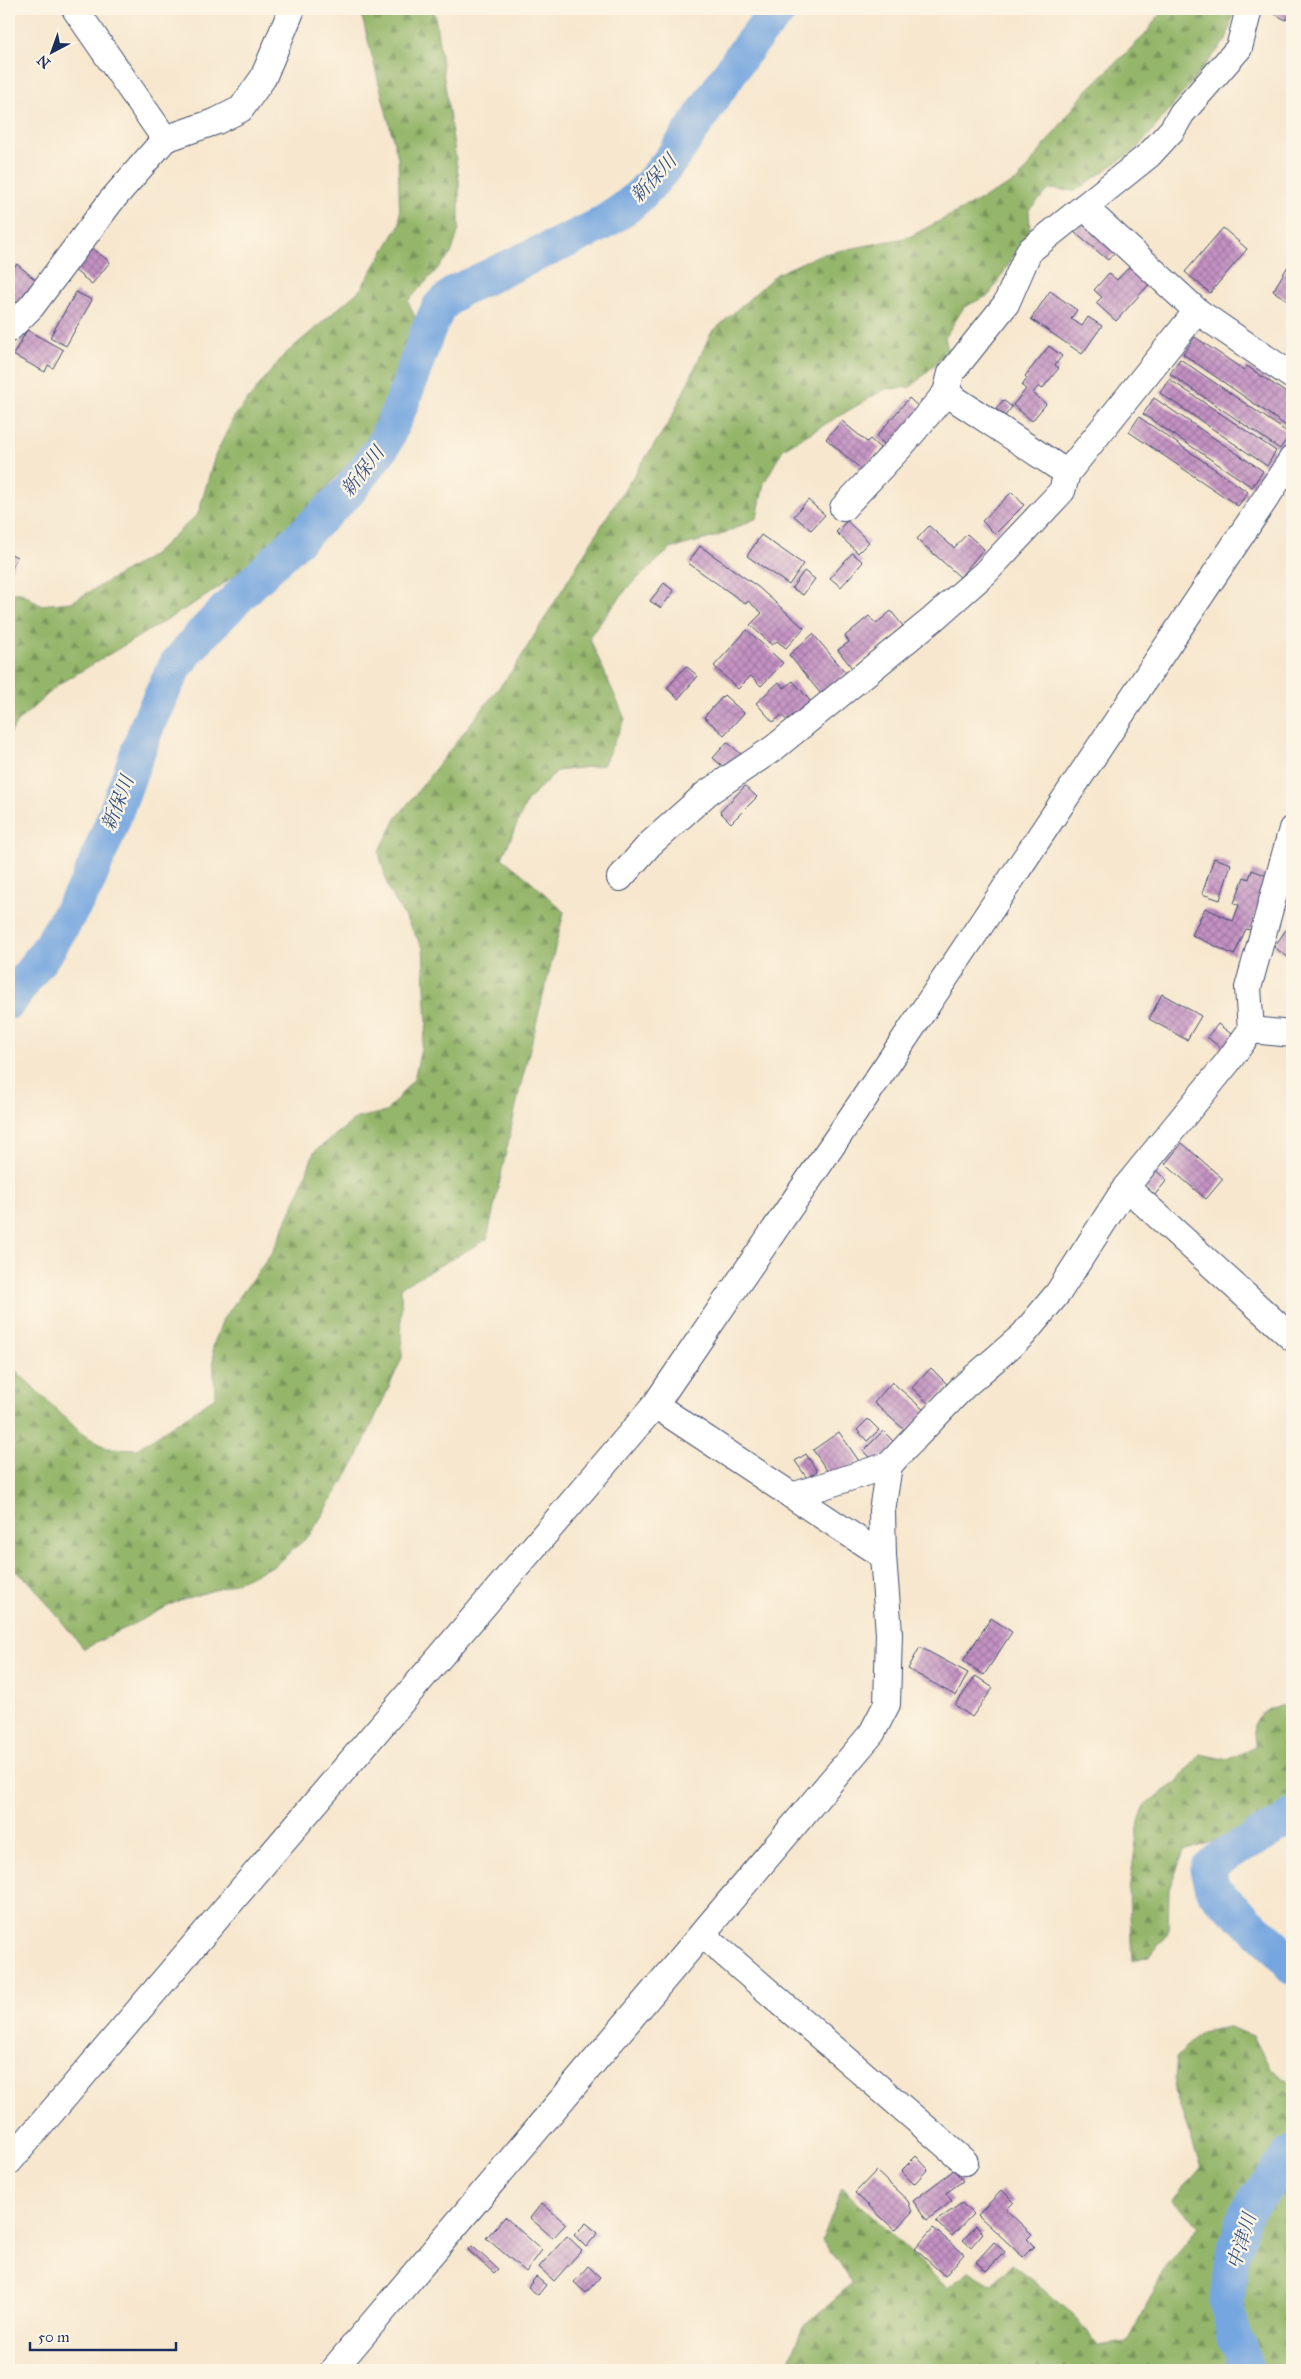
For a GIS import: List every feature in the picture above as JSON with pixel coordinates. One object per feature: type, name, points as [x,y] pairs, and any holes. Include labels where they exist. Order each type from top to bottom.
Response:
[{"type":"street","points":[[75,9],[165,139]]},
{"type":"street","points":[[9,329],[32,306],[111,201],[165,139],[217,121],[241,109],[263,78],[292,9]]},
{"type":"street","points":[[844,508],[902,446],[946,393],[952,373],[1006,304],[1029,251],[1149,156],[1172,130],[1182,112],[1239,48],[1250,9]]},
{"type":"street","points":[[1084,207],[1197,311],[1292,376]]},
{"type":"street","points":[[620,878],[650,844],[707,793],[774,748],[933,619],[985,573],[1062,491],[1067,474],[1197,311]]},
{"type":"street","points":[[946,393],[1067,474]]},
{"type":"street","points":[[9,2162],[654,1405],[889,1062],[1292,459]]},
{"type":"street","points":[[792,1496],[890,1465],[962,1388],[1023,1335],[1058,1292],[1126,1187],[1252,1030],[1248,988],[1292,829]]},
{"type":"street","points":[[1252,1030],[1292,1034]]},
{"type":"street","points":[[1126,1187],[1292,1338]]},
{"type":"street","points":[[654,1405],[883,1556]]},
{"type":"street","points":[[333,2370],[872,1733],[887,1704],[889,1633],[883,1556],[882,1511],[890,1465]]},
{"type":"street","points":[[703,1935],[965,2162]]},
{"type":"green space","points":[[360,9],[434,9],[459,181],[459,229],[451,254],[408,301],[417,322],[390,396],[362,448],[270,551],[206,596],[58,685],[17,722],[9,736],[9,595],[19,591],[40,605],[72,602],[153,555],[198,514],[215,456],[234,417],[284,355],[360,290],[400,224],[398,158]]},
{"type":"green space","points":[[1163,9],[1235,9],[1226,40],[1139,147],[1075,191],[1050,189],[1029,210],[1030,231],[989,295],[964,307],[945,337],[948,352],[911,387],[885,389],[783,449],[764,483],[757,518],[718,536],[670,549],[629,586],[589,637],[625,719],[603,765],[557,771],[527,801],[502,858],[532,882],[564,912],[520,1088],[487,1239],[401,1287],[402,1358],[355,1462],[310,1535],[275,1565],[228,1586],[180,1600],[84,1649],[29,1581],[9,1567],[9,1367],[14,1369],[82,1434],[107,1448],[137,1449],[215,1397],[213,1346],[223,1319],[272,1253],[301,1189],[314,1152],[357,1118],[386,1112],[414,1079],[427,1024],[423,948],[389,890],[379,852],[396,819],[515,667],[608,515],[671,419],[711,333],[777,274],[819,255],[909,237],[1018,180],[1087,90],[1145,35]]},
{"type":"green space","points":[[1292,1704],[1292,1815],[1184,1851],[1169,1889],[1168,1933],[1151,1955],[1132,1961],[1129,1891],[1139,1821],[1146,1804],[1175,1784],[1200,1754],[1228,1760],[1255,1746],[1254,1725],[1259,1715],[1269,1709]]},
{"type":"green space","points":[[1229,2027],[1253,2036],[1270,2068],[1292,2084],[1292,2370],[785,2370],[803,2327],[852,2283],[837,2259],[822,2241],[842,2188],[948,2288],[969,2271],[992,2285],[1012,2264],[1074,2315],[1098,2346],[1127,2342],[1168,2264],[1199,2227],[1173,2200],[1201,2168],[1174,2090],[1177,2056],[1201,2032]]},
{"type":"building","points":[[1265,9],[1292,9],[1286,20]]},
{"type":"building","points":[[1085,219],[1119,248],[1108,260],[1074,232]]},
{"type":"building","points":[[1223,228],[1247,249],[1210,293],[1185,272]]},
{"type":"building","points":[[92,248],[110,262],[92,284],[74,270]]},
{"type":"building","points":[[1135,261],[1154,279],[1116,321],[1096,303],[1102,297],[1094,290],[1109,273],[1117,280]]},
{"type":"building","points":[[17,264],[38,282],[9,314],[9,274]]},
{"type":"building","points":[[1288,266],[1292,269],[1292,303],[1273,291]]},
{"type":"building","points":[[1050,291],[1077,310],[1071,319],[1082,326],[1088,317],[1102,326],[1082,354],[1031,319]]},
{"type":"building","points":[[76,292],[92,300],[66,346],[50,337]]},
{"type":"building","points":[[27,330],[63,350],[53,368],[48,365],[45,372],[13,355]]},
{"type":"building","points":[[1195,337],[1244,370],[1247,366],[1292,397],[1292,430],[1183,354]]},
{"type":"building","points":[[1049,346],[1062,356],[1055,365],[1059,368],[1042,389],[1039,386],[1033,393],[1046,404],[1032,421],[1013,405],[1026,389],[1022,386],[1027,378],[1025,376]]},
{"type":"building","points":[[1180,359],[1290,434],[1280,449],[1170,374]]},
{"type":"building","points":[[1169,379],[1276,451],[1267,466],[1160,393]]},
{"type":"building","points":[[909,398],[921,409],[889,448],[876,437]]},
{"type":"building","points":[[1154,398],[1263,471],[1252,487],[1143,414]]},
{"type":"building","points":[[1003,400],[1012,407],[1005,416],[996,409]]},
{"type":"building","points":[[1139,417],[1248,492],[1238,506],[1129,432]]},
{"type":"building","points":[[842,421],[867,442],[870,439],[880,448],[862,470],[826,439]]},
{"type":"building","points":[[1012,492],[1024,505],[995,534],[982,521]]},
{"type":"building","points":[[808,500],[825,515],[811,530],[794,516]]},
{"type":"building","points":[[847,521],[869,542],[858,553],[836,532]]},
{"type":"building","points":[[929,526],[954,548],[967,534],[984,549],[960,577],[917,539]]},
{"type":"building","points":[[761,535],[803,564],[789,585],[747,556]]},
{"type":"building","points":[[700,546],[758,587],[804,628],[786,648],[777,641],[772,645],[750,625],[762,613],[748,601],[746,604],[688,563]]},
{"type":"building","points":[[9,553],[17,557],[9,574]]},
{"type":"building","points":[[852,553],[863,562],[841,587],[830,578]]},
{"type":"building","points":[[804,571],[815,579],[803,595],[792,588]]},
{"type":"building","points":[[664,583],[674,591],[661,608],[650,601]]},
{"type":"building","points":[[891,611],[903,626],[852,668],[838,650],[849,642],[845,636],[869,616],[876,624]]},
{"type":"building","points":[[747,630],[783,663],[761,686],[751,676],[738,689],[714,666]]},
{"type":"building","points":[[813,634],[846,673],[821,694],[789,655]]},
{"type":"building","points":[[686,666],[698,676],[678,699],[667,688]]},
{"type":"building","points":[[793,681],[812,703],[789,723],[782,715],[773,722],[756,703],[779,682],[784,688]]},
{"type":"building","points":[[724,695],[744,713],[724,735],[704,717]]},
{"type":"building","points":[[727,742],[741,754],[727,770],[713,758]]},
{"type":"building","points":[[745,786],[757,797],[731,823],[720,812]]},
{"type":"building","points":[[1214,858],[1231,864],[1220,900],[1202,894]]},
{"type":"building","points":[[1252,870],[1270,877],[1250,930],[1246,929],[1234,955],[1192,935],[1205,908],[1233,921],[1239,905],[1234,903],[1244,877],[1249,879]]},
{"type":"building","points":[[1288,927],[1292,930],[1292,960],[1274,947]]},
{"type":"building","points":[[1162,994],[1201,1016],[1187,1040],[1149,1019]]},
{"type":"building","points":[[1218,1024],[1234,1036],[1223,1050],[1207,1037]]},
{"type":"building","points":[[1182,1143],[1223,1179],[1206,1199],[1165,1164]]},
{"type":"building","points":[[1155,1170],[1167,1180],[1154,1196],[1142,1185]]},
{"type":"building","points":[[931,1368],[949,1386],[930,1405],[912,1388]]},
{"type":"building","points":[[892,1382],[925,1411],[907,1432],[874,1403]]},
{"type":"building","points":[[868,1419],[879,1430],[867,1441],[857,1430]]},
{"type":"building","points":[[883,1431],[896,1444],[876,1464],[863,1451]]},
{"type":"building","points":[[839,1432],[859,1461],[833,1479],[813,1450]]},
{"type":"building","points":[[806,1454],[817,1471],[807,1478],[795,1461]]},
{"type":"building","points":[[991,1618],[1012,1632],[984,1675],[963,1661]]},
{"type":"building","points":[[920,1647],[968,1673],[956,1696],[908,1669]]},
{"type":"building","points":[[976,1676],[993,1688],[972,1717],[955,1705]]},
{"type":"building","points":[[916,2156],[928,2169],[914,2184],[901,2171]]},
{"type":"building","points":[[954,2170],[963,2181],[946,2193],[952,2201],[927,2220],[913,2201]]},
{"type":"building","points":[[876,2171],[908,2201],[912,2212],[895,2230],[855,2193]]},
{"type":"building","points":[[1002,2190],[1014,2202],[1006,2210],[1032,2234],[1027,2239],[1034,2246],[1023,2257],[978,2215]]},
{"type":"building","points":[[542,2203],[566,2224],[553,2238],[530,2218]]},
{"type":"building","points":[[962,2203],[973,2214],[952,2236],[936,2221]]},
{"type":"building","points":[[505,2217],[542,2250],[526,2272],[486,2238]]},
{"type":"building","points":[[586,2223],[598,2233],[586,2247],[574,2235]]},
{"type":"building","points":[[976,2226],[983,2233],[971,2247],[963,2240]]},
{"type":"building","points":[[933,2228],[964,2254],[945,2276],[915,2249]]},
{"type":"building","points":[[567,2236],[582,2250],[554,2281],[539,2267]]},
{"type":"building","points":[[994,2242],[1005,2252],[986,2271],[976,2262]]},
{"type":"building","points":[[472,2246],[498,2269],[494,2273],[468,2250]]},
{"type":"building","points":[[588,2266],[600,2277],[586,2293],[574,2282]]},
{"type":"building","points":[[536,2277],[546,2285],[538,2295],[528,2287]]},
{"type":"waterway","name":"新保川","points":[[9,1002],[50,946],[87,884],[110,828],[149,721],[175,666],[200,636],[250,585],[348,492],[383,446],[402,403],[427,333],[439,307],[457,291],[594,228],[633,202],[663,170],[744,52],[781,9]]},
{"type":"waterway","name":"中津川","points":[[1292,1816],[1285,1822],[1217,1860],[1208,1868],[1213,1890],[1276,1947],[1292,1968]]},
{"type":"waterway","name":"中津川","points":[[1247,2370],[1241,2349],[1234,2338],[1227,2303],[1232,2256],[1247,2211],[1292,2152]]}]
